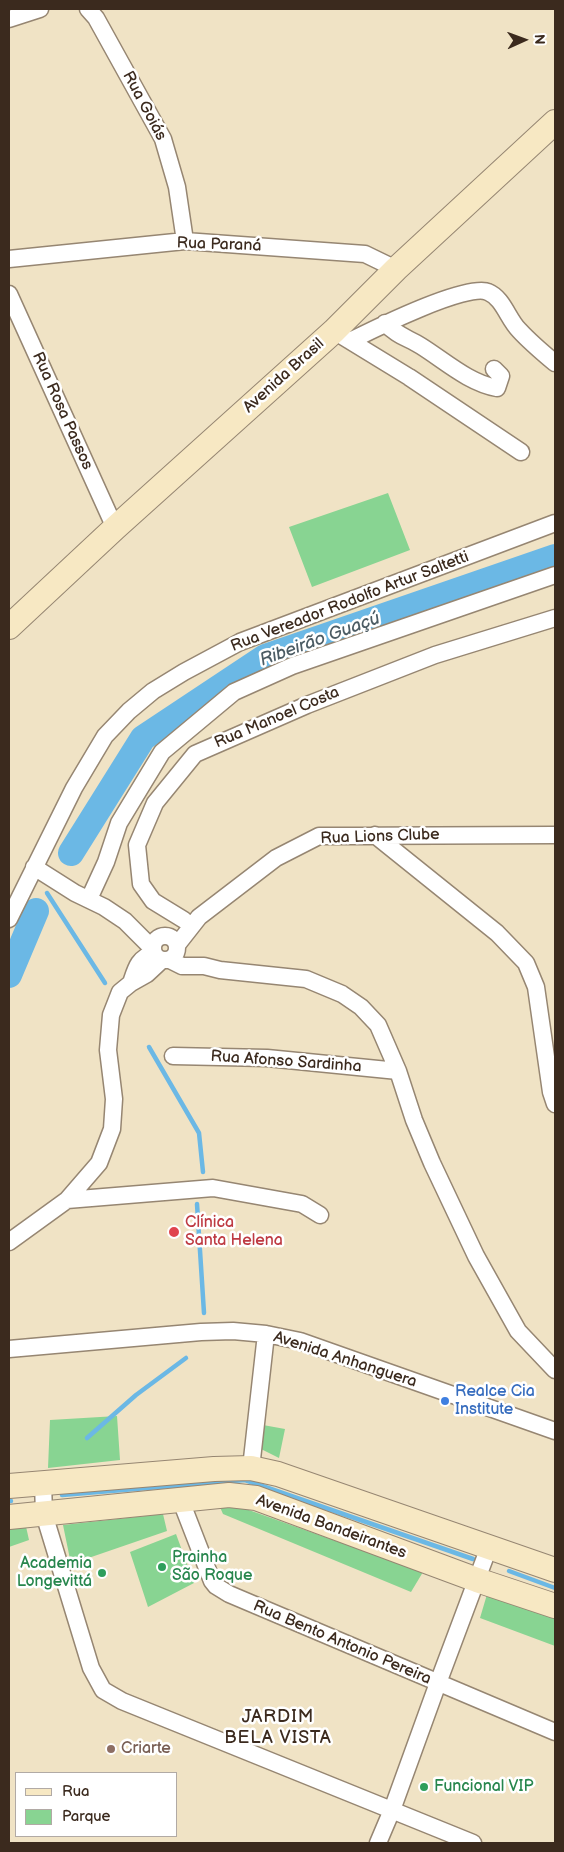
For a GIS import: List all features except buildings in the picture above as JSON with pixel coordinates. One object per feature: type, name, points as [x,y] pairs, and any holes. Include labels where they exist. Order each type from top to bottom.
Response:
[{"type":"street","points":[[9,19],[34,9]]},
{"type":"street","name":"Rua Goiás","points":[[88,9],[96,18],[163,139],[177,187],[186,241]]},
{"type":"street","name":"Avenida Brasil","points":[[9,627],[115,528],[342,336],[396,269],[555,122]]},
{"type":"street","name":"Rua Paraná","points":[[9,259],[186,241],[365,254],[396,269]]},
{"type":"street","points":[[342,336],[385,323],[459,295],[487,291],[497,298],[517,329],[555,363]]},
{"type":"street","name":"Rua Rosa Passos","points":[[9,294],[115,528]]},
{"type":"street","points":[[385,323],[393,332],[419,345],[484,385],[497,388],[501,376],[494,369]]},
{"type":"street","points":[[342,336],[409,377],[521,452]]},
{"type":"street","name":"Rua Vereador Rodolfo Artur Saltetti","points":[[9,920],[74,788],[105,736],[129,711],[153,692],[184,672],[240,642],[555,523]]},
{"type":"street","points":[[82,896],[106,862],[118,822],[162,752],[234,692],[292,666],[555,575]]},
{"type":"street","name":"Rua Manoel Costa","points":[[191,918],[153,901],[140,884],[137,845],[155,803],[195,754],[307,705],[435,655],[555,618]]},
{"type":"street","points":[[375,835],[497,933],[526,963],[536,987],[551,1092],[555,1104]]},
{"type":"street","name":"Rua Lions Clube","points":[[9,1242],[67,1200],[99,1162],[112,1129],[114,1099],[108,1050],[111,1015],[120,992],[131,983],[140,961],[145,956],[166,948],[191,918],[276,858],[319,836],[555,835]]},
{"type":"street","points":[[34,867],[125,921],[166,948],[204,966],[220,970],[306,979],[342,994],[361,1006],[378,1025],[398,1071],[414,1120],[428,1154],[476,1256],[518,1331],[555,1370]]},
{"type":"street","name":"Rua Afonso Sardinha","points":[[173,1056],[267,1058],[398,1071]]},
{"type":"street","points":[[67,1200],[213,1188],[302,1204],[320,1215]]},
{"type":"street","name":"Avenida Anhanguera","points":[[9,1349],[193,1332],[233,1331],[266,1334],[300,1341],[555,1432]]},
{"type":"street","points":[[251,1468],[266,1334]]},
{"type":"street","name":"Avenida Bandeirantes","points":[[9,1486],[214,1469],[251,1468],[278,1474],[555,1570]]},
{"type":"street","points":[[43,1483],[44,1514],[91,1668],[103,1690],[122,1701],[473,1843]]},
{"type":"street","name":"Avenida Bandeirantes","points":[[9,1517],[229,1495],[256,1498],[477,1580],[555,1606]]},
{"type":"street","name":"Rua Bento Antonio Pereira","points":[[182,1501],[204,1562],[216,1586],[229,1594],[555,1732]]},
{"type":"street","points":[[378,1843],[392,1810],[489,1547]]},
{"type":"green space","points":[[388,493],[410,550],[312,587],[289,527]]},
{"type":"green space","points":[[117,1416],[120,1460],[48,1468],[50,1420]]},
{"type":"green space","points":[[263,1425],[285,1429],[279,1458],[257,1447]]},
{"type":"green space","points":[[219,1505],[246,1509],[423,1572],[411,1592],[223,1514]]},
{"type":"green space","points":[[163,1514],[167,1531],[71,1564],[63,1525]]},
{"type":"green space","points":[[25,1522],[29,1540],[9,1547],[9,1524]]},
{"type":"green space","name":"Prainha São Roque","points":[[176,1534],[194,1583],[148,1607],[130,1552]]},
{"type":"green space","points":[[488,1591],[555,1615],[555,1646],[480,1618]]},
{"type":"waterway","name":"Ribeirão Guaçú","points":[[71,853],[143,738],[265,657],[555,557]]},
{"type":"waterway","points":[[47,893],[105,983]]},
{"type":"waterway","name":"Ribeirão Guaçú","points":[[9,975],[36,911]]},
{"type":"waterway","points":[[149,1047],[199,1133],[203,1172]]},
{"type":"waterway","points":[[197,1204],[204,1313]]},
{"type":"waterway","points":[[87,1438],[136,1395],[186,1358]]},
{"type":"waterway","points":[[62,1495],[245,1480],[473,1559]]},
{"type":"waterway","points":[[509,1571],[555,1588]]},
{"type":"place","name":"Clínica Santa Helena","points":[[174,1232]]},
{"type":"place","name":"Realce Cia Institute","points":[[445,1401]]},
{"type":"place","name":"Prainha São Roque","points":[[162,1567]]},
{"type":"place","name":"Academia Longevittá","points":[[102,1573]]},
{"type":"place","name":"Criarte","points":[[111,1749]]},
{"type":"place","name":"Funcional VIP","points":[[424,1787]]},
{"type":"district","name":"JARDIM BELA VISTA","points":[[278,1727]]}]
